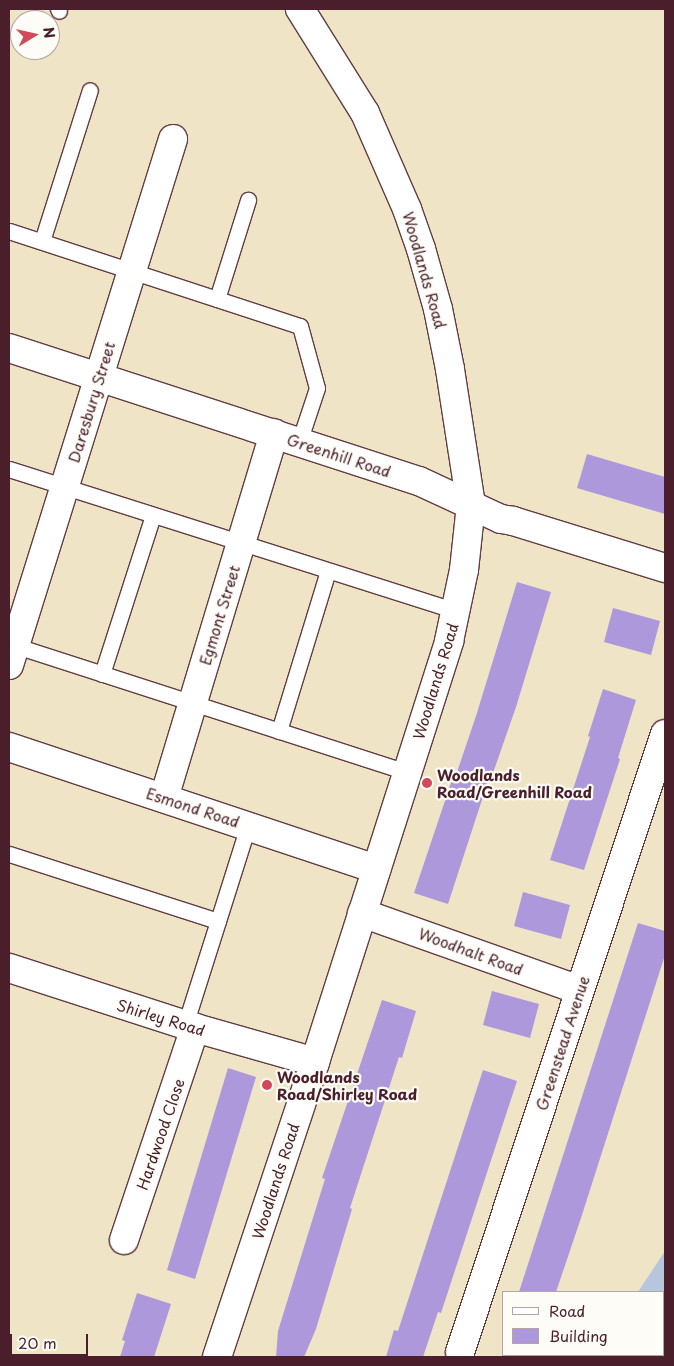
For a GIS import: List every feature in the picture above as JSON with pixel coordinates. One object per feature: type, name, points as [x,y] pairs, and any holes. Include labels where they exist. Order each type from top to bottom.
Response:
[{"type":"street","name":"Woodlands Road","points":[[217,1357],[315,1062],[449,641],[467,553],[471,506],[450,369],[438,309],[408,209],[365,113],[332,57],[300,9]]},
{"type":"street","name":"Daresbury Street","points":[[11,651],[173,139]]},
{"type":"street","name":"Greenhill Road","points":[[9,348],[419,481],[501,520],[665,568]]},
{"type":"street","name":"Egmont Street","points":[[164,798],[241,543],[287,438]]},
{"type":"street","name":"Greenstead Avenue","points":[[460,1352],[579,990],[656,794],[665,734]]},
{"type":"street","name":"Esmond Road","points":[[9,748],[376,869]]},
{"type":"street","name":"Woodhalt Road","points":[[362,912],[579,990]]},
{"type":"street","name":"Shirley Road","points":[[9,968],[190,1026],[315,1062]]},
{"type":"street","name":"Hardwood Close","points":[[124,1240],[190,1026]]},
{"type":"lane","points":[[42,241],[90,90]]},
{"type":"lane","points":[[218,299],[248,200]]},
{"type":"lane","points":[[9,231],[300,326],[317,388],[287,438]]},
{"type":"lane","points":[[9,469],[456,611]]},
{"type":"lane","points":[[102,674],[154,515]]},
{"type":"lane","points":[[279,731],[328,571]]},
{"type":"lane","points":[[11,651],[102,674],[407,772]]},
{"type":"lane","points":[[190,1026],[218,921],[248,826]]},
{"type":"lane","points":[[9,854],[218,921]]},
{"type":"shaded area","points":[[665,1251],[665,1357],[594,1357],[664,1356],[664,1291],[639,1291]]},
{"type":"building","points":[[587,454],[665,477],[665,514],[577,488]]},
{"type":"building","points":[[517,582],[551,592],[516,707],[493,773],[491,772],[448,904],[414,893],[453,777],[455,778],[476,716]]},
{"type":"building","points":[[613,608],[660,621],[651,655],[604,642]]},
{"type":"building","points":[[603,689],[636,700],[618,758],[620,759],[584,870],[550,860],[590,737],[588,736]]},
{"type":"building","points":[[523,892],[570,905],[561,939],[514,926]]},
{"type":"building","points":[[638,923],[665,931],[665,955],[556,1291],[519,1291]]},
{"type":"building","points":[[492,991],[539,1004],[530,1038],[483,1025]]},
{"type":"building","points":[[382,1000],[416,1011],[402,1058],[399,1057],[350,1208],[352,1209],[316,1329],[304,1357],[276,1357],[278,1331],[325,1179],[322,1178]]},
{"type":"building","points":[[228,1068],[256,1077],[195,1279],[167,1270]]},
{"type":"building","points":[[483,1070],[517,1081],[441,1313],[438,1312],[423,1357],[386,1357],[394,1330],[398,1331]]},
{"type":"building","points":[[137,1293],[171,1304],[154,1357],[120,1357],[125,1341],[122,1340]]},
{"type":"place","name":"Woodlands Road/Greenhill Road","points":[[427,783]]},
{"type":"place","name":"Woodlands Road/Shirley Road","points":[[267,1085]]}]
